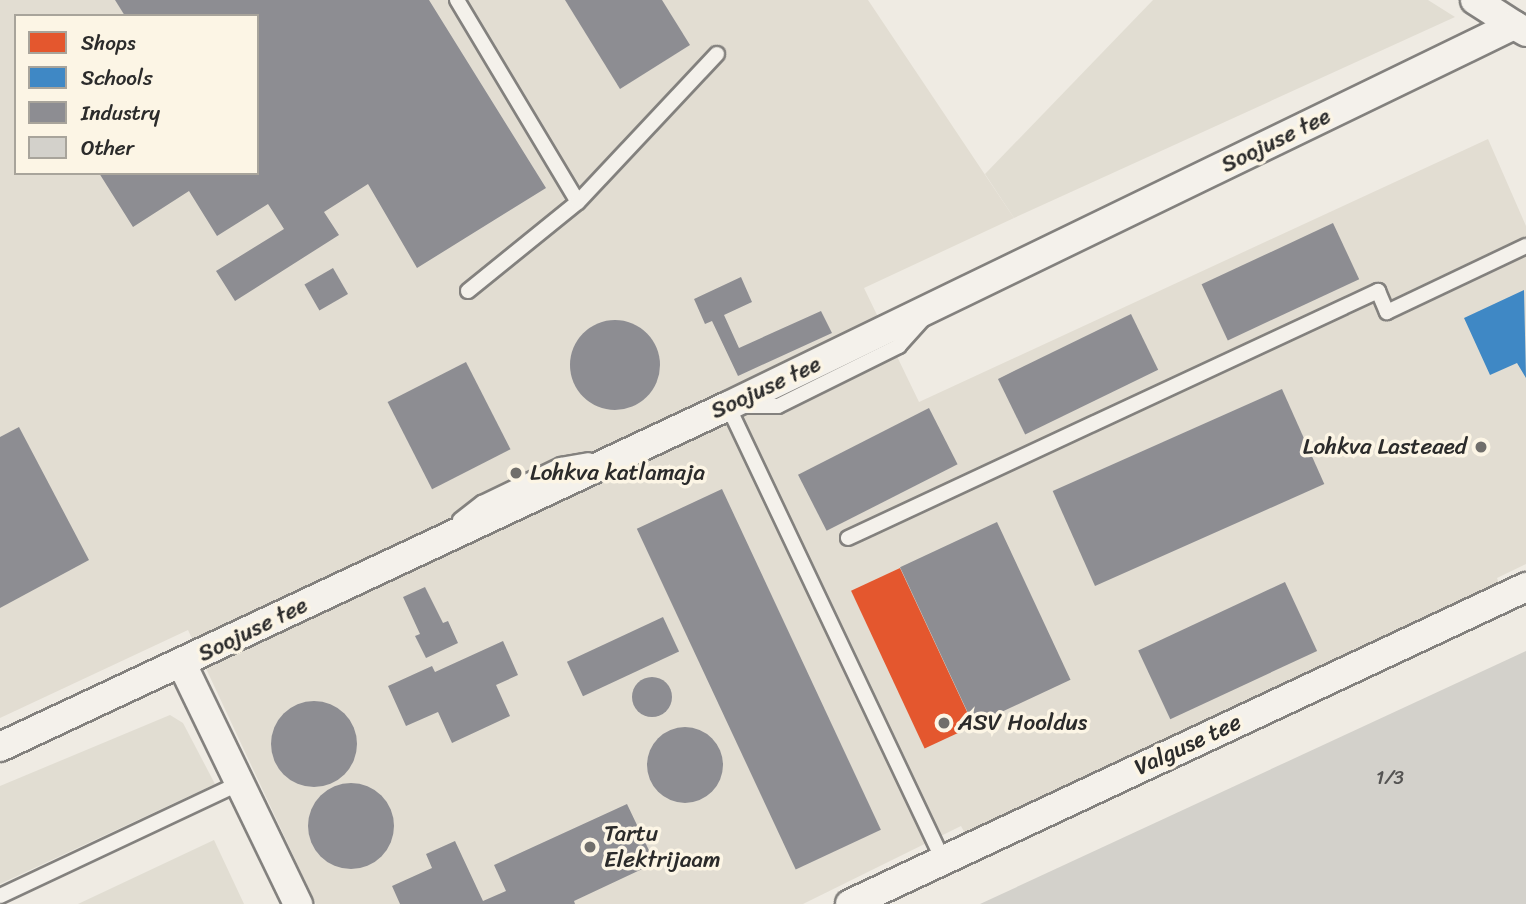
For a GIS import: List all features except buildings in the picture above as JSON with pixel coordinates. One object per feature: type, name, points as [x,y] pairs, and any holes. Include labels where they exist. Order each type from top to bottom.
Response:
[{"type":"street","points":[[1475,0],[1520,28]]},
{"type":"street","name":"Soojuse tee","points":[[0,747],[629,453],[1520,28]]},
{"type":"street","name":"Valguse tee","points":[[850,904],[1526,587]]},
{"type":"street","points":[[182,664],[298,904]]},
{"type":"lane","points":[[457,0],[578,202]]},
{"type":"lane","points":[[468,291],[578,202],[717,54]]},
{"type":"lane","points":[[848,538],[1378,290],[1387,312],[1526,246]]},
{"type":"lane","points":[[728,406],[943,860]]},
{"type":"lane","points":[[0,896],[240,783]]},
{"type":"shaded area","points":[[0,0],[868,0],[1014,218],[864,288],[919,402],[1488,139],[1526,226],[1526,564],[1497,578],[1501,588],[966,835],[961,826],[803,904],[316,904],[188,630],[0,718]]},
{"type":"shaded area","points":[[1153,0],[1428,0],[1455,17],[1014,218],[985,174]]},
{"type":"shaded area","points":[[170,715],[183,723],[215,784],[0,884],[0,786]]},
{"type":"shaded area","points":[[214,840],[244,904],[78,904]]},
{"type":"place","name":"Lohkva Lasteaed","points":[[1481,447]]},
{"type":"place","name":"Lohkva katlamaja","points":[[516,473]]},
{"type":"place","name":"ASV Hooldus","points":[[944,723]]},
{"type":"place","name":"Tartu Elektrijaam","points":[[590,847]]}]
